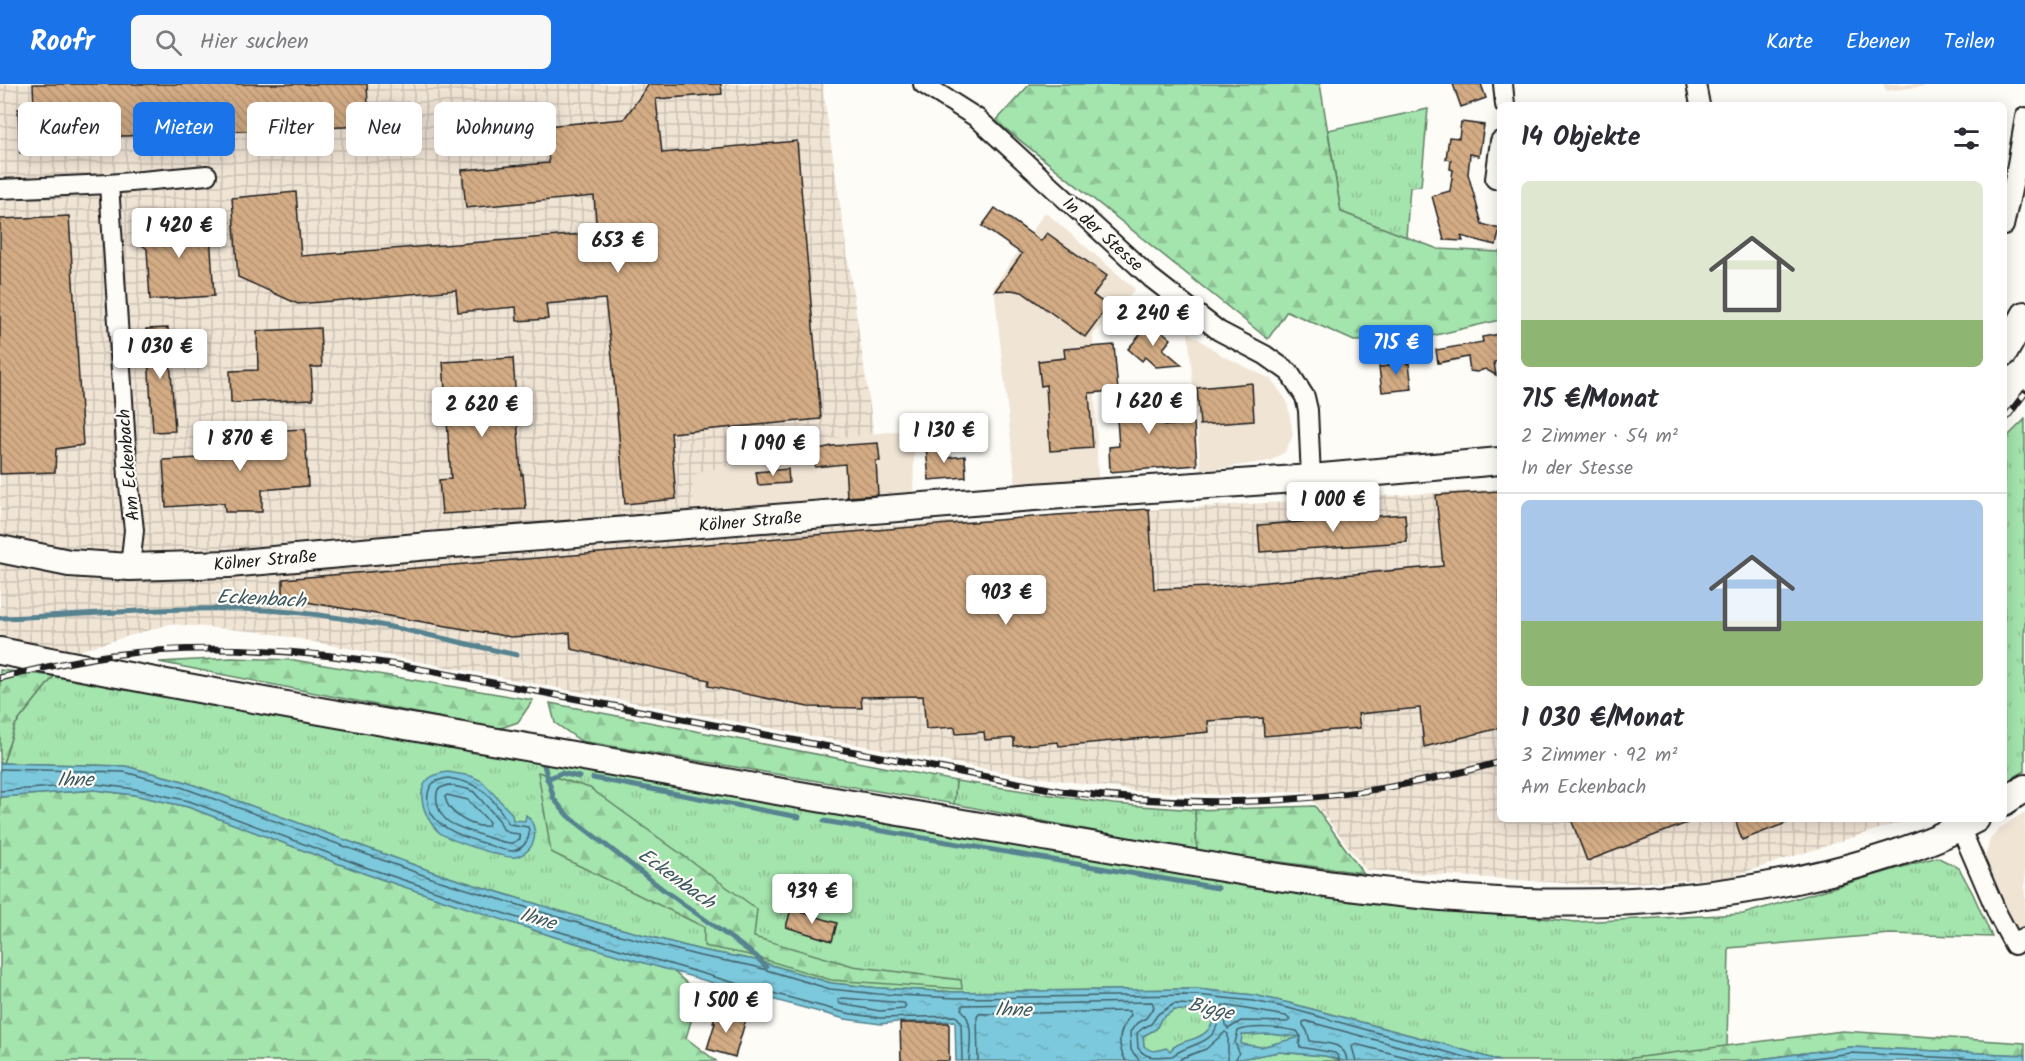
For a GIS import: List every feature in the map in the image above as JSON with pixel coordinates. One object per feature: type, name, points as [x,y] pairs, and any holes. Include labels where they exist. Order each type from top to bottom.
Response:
[{"type":"main road","points":[[2007,347],[2025,315]]},
{"type":"main road","name":"Kölner Straße","points":[[0,549],[69,562],[130,567],[229,564],[1034,497],[1311,478],[1497,460]]},
{"type":"main road","points":[[0,651],[341,714],[1244,873],[1445,898],[1601,904],[1725,894],[1841,870],[1890,856],[1963,822]]},
{"type":"main road","points":[[2007,800],[2025,788]]},
{"type":"street","name":"In der Stesse","points":[[923,84],[977,118],[1095,228],[1176,298],[1219,331],[1289,372],[1305,397],[1308,410],[1311,478]]},
{"type":"street","points":[[1503,84],[1505,102]]},
{"type":"street","points":[[1696,84],[1699,102]]},
{"type":"street","points":[[2007,213],[2018,165],[2025,117]]},
{"type":"street","points":[[1495,179],[1497,164]]},
{"type":"street","points":[[0,189],[109,184],[207,176]]},
{"type":"street","name":"Am Eckenbach","points":[[109,184],[128,477],[134,530],[130,567]]},
{"type":"street","points":[[1963,822],[1998,915],[2014,945],[2025,937]]},
{"type":"shaded area","points":[[0,84],[824,84],[823,90],[874,434],[835,438],[692,475],[695,537],[1497,489],[1497,822],[1901,822],[1726,878],[1592,885],[1366,870],[1306,791],[1224,795],[1135,791],[1002,772],[262,632],[170,624],[71,653],[0,655]]},
{"type":"shaded area","points":[[1883,84],[1942,84],[1886,91]]},
{"type":"shaded area","points":[[1045,212],[1135,289],[1093,335],[1098,479],[1016,486],[994,287]]},
{"type":"shaded area","points":[[1188,332],[1223,356],[1271,379],[1287,401],[1293,435],[1285,452],[1270,461],[1201,471]]},
{"type":"shaded area","points":[[915,423],[913,495],[694,511],[691,475],[835,438],[898,431]]},
{"type":"shaded area","points":[[2025,812],[2025,955],[1985,858],[1990,839],[2003,826]]},
{"type":"green space","points":[[1030,84],[1320,84],[1341,212],[1438,249],[1497,252],[1497,321],[1419,339],[1354,341],[1287,311],[1268,339],[996,121]]},
{"type":"green space","points":[[1428,109],[1421,186],[1410,187],[1406,237],[1341,212],[1328,130]]},
{"type":"green space","points":[[2025,419],[2025,771],[2007,781],[2007,437]]},
{"type":"green space","points":[[232,658],[294,660],[533,700],[518,722],[498,729],[159,662]]},
{"type":"green space","points":[[0,670],[54,676],[15,725],[3,763],[0,763]]},
{"type":"green space","points":[[54,676],[1265,886],[1576,922],[1743,914],[1937,857],[1959,868],[1992,937],[1890,934],[1729,948],[1727,1047],[1610,1061],[1500,1061],[1289,1003],[1254,995],[1196,989],[956,992],[831,983],[755,960],[701,950],[599,923],[439,874],[183,781],[125,766],[3,763],[15,725]]},
{"type":"green space","points":[[550,703],[956,781],[954,804],[581,741],[555,723]]},
{"type":"green space","points":[[538,772],[590,788],[757,909],[754,937],[853,966],[961,980],[962,989],[831,980],[750,955],[704,946],[704,927],[551,852]]},
{"type":"green space","points":[[956,781],[1113,804],[1195,810],[1197,851],[954,804]]},
{"type":"green space","points":[[95,790],[134,795],[188,807],[366,874],[555,937],[672,970],[699,994],[686,1038],[716,1061],[0,1061],[0,797]]},
{"type":"green space","points":[[1315,806],[1363,873],[1197,851],[1195,810]]},
{"type":"green space","points":[[1174,1010],[1200,1013],[1213,1022],[1204,1034],[1170,1051],[1149,1051],[1144,1047],[1143,1036],[1156,1029],[1161,1019]]},
{"type":"green space","points":[[1842,1031],[2025,1043],[2025,1055],[1850,1047],[1745,1061],[1610,1061]]},
{"type":"green space","points":[[1269,1034],[1302,1037],[1261,1047],[1240,1044],[1242,1035]]},
{"type":"green space","points":[[1279,1052],[1325,1056],[1344,1061],[1228,1061]]},
{"type":"water","points":[[0,763],[125,766],[183,781],[439,874],[599,923],[701,950],[755,960],[831,983],[956,992],[1196,989],[1254,995],[1440,1043],[1500,1061],[1344,1061],[1325,1056],[1279,1052],[1228,1061],[956,1061],[955,1021],[881,1024],[845,1019],[727,987],[555,937],[464,907],[366,874],[188,807],[134,795],[95,790],[0,797]],"holes":[[[1174,1010],[1200,1013],[1213,1022],[1204,1034],[1170,1051],[1166,1048],[1149,1050],[1144,1046],[1143,1036],[1156,1029],[1161,1019]],[[1269,1034],[1300,1037],[1261,1047],[1241,1044],[1242,1035]]]},
{"type":"water","points":[[448,772],[471,776],[482,781],[512,814],[513,820],[525,821],[526,815],[534,826],[535,833],[528,851],[522,855],[509,857],[454,840],[440,833],[425,812],[422,791],[429,778]]},
{"type":"water","points":[[1850,1047],[2025,1055],[2025,1061],[1745,1061]]},
{"type":"building","points":[[33,84],[367,84],[368,102],[346,102],[346,127],[334,127],[334,102],[247,102],[247,131],[235,132],[235,102],[133,102],[133,136],[121,136],[121,102],[34,102]]},
{"type":"building","points":[[649,84],[721,84],[722,94],[656,99],[662,153],[797,141],[821,419],[671,433],[676,499],[625,504],[605,299],[546,304],[548,319],[517,321],[516,307],[458,312],[456,290],[298,304],[238,277],[232,198],[296,192],[301,256],[597,233],[594,196],[466,208],[462,170],[549,163],[548,156],[556,156],[556,125],[624,119]]},
{"type":"building","points":[[1453,84],[1481,84],[1486,98],[1461,107]]},
{"type":"building","points":[[1461,122],[1484,125],[1479,156],[1470,154],[1468,174],[1482,224],[1497,228],[1496,245],[1461,236],[1463,241],[1444,240],[1432,196],[1450,191],[1453,170],[1450,169],[1451,160],[1446,159],[1449,137],[1459,138]]},
{"type":"building","points":[[995,208],[1041,241],[1047,233],[1107,276],[1093,295],[1108,306],[1085,337],[1022,292],[995,291],[1022,254],[982,226]]},
{"type":"building","points":[[69,216],[83,445],[56,449],[55,472],[0,474],[0,219]]},
{"type":"building","points":[[209,218],[214,296],[150,300],[147,249],[141,244],[140,227],[143,227],[145,222]]},
{"type":"building","points":[[1151,322],[1171,339],[1163,349],[1182,365],[1156,367],[1145,357],[1142,361],[1128,349]]},
{"type":"building","points":[[168,328],[175,431],[153,432],[146,329]]},
{"type":"building","points":[[320,328],[322,367],[311,367],[313,399],[231,403],[230,371],[258,370],[257,331]]},
{"type":"building","points":[[1497,334],[1497,362],[1494,362],[1496,375],[1485,369],[1477,372],[1470,371],[1468,357],[1438,363],[1436,350],[1483,342],[1482,337]]},
{"type":"building","points":[[1114,345],[1118,391],[1089,393],[1093,448],[1050,451],[1046,385],[1041,386],[1038,361],[1065,358],[1064,349]]},
{"type":"building","points":[[513,358],[521,475],[523,474],[526,509],[442,514],[439,480],[451,479],[443,362]]},
{"type":"building","points":[[1406,359],[1407,364],[1409,363],[1412,389],[1382,392],[1379,367],[1389,366],[1388,361]]},
{"type":"building","points":[[1252,383],[1254,421],[1200,425],[1197,388]]},
{"type":"building","points":[[1161,388],[1164,426],[1194,423],[1197,465],[1110,472],[1109,447],[1119,446],[1115,392]]},
{"type":"building","points":[[305,429],[308,486],[262,490],[262,512],[225,512],[224,503],[166,507],[163,460],[236,456],[234,432]]},
{"type":"building","points":[[878,443],[880,461],[876,461],[878,495],[847,497],[845,464],[815,467],[814,450],[832,446]]},
{"type":"building","points":[[945,445],[946,458],[965,456],[966,477],[929,480],[926,447]]},
{"type":"building","points":[[788,469],[789,483],[758,485],[756,472]]},
{"type":"building","points":[[1497,491],[1497,729],[1424,747],[1420,708],[1358,714],[1360,728],[1264,736],[1263,718],[1223,720],[1208,721],[1209,732],[1059,746],[1058,742],[1014,746],[1014,738],[985,740],[984,732],[956,734],[955,727],[926,729],[923,696],[861,697],[862,708],[808,707],[708,686],[709,680],[571,649],[570,633],[511,637],[283,598],[283,579],[1149,509],[1154,589],[1212,587],[1443,566],[1436,495]]},
{"type":"building","points":[[1405,514],[1407,542],[1260,552],[1258,525]]},
{"type":"building","points":[[1572,822],[1690,822],[1587,861]]},
{"type":"building","points":[[1736,822],[1789,822],[1742,840]]},
{"type":"building","points":[[791,909],[837,923],[832,941],[786,927]]},
{"type":"building","points":[[716,1010],[746,1019],[735,1057],[707,1049],[715,1023],[713,1023]]},
{"type":"building","points":[[900,1023],[949,1023],[949,1061],[901,1061]]},
{"type":"waterway","name":"Eckenbach","points":[[0,618],[183,609],[292,612],[377,624],[517,655]]},
{"type":"waterway","name":"Eckenbach","points":[[544,765],[554,799],[567,815],[665,891],[756,956],[766,967]]},
{"type":"waterway","points":[[547,779],[561,773],[579,777]]},
{"type":"waterway","points":[[593,778],[799,817]]},
{"type":"waterway","points":[[824,821],[1218,888]]},
{"type":"railway","points":[[2007,417],[2025,393]]},
{"type":"railway","points":[[0,678],[84,659],[149,651],[222,649],[295,652],[404,666],[1060,791],[1173,801],[1282,800],[1335,795],[1390,787],[1497,763]]},
{"type":"water label","name":"Ihne","points":[[75,779]]},
{"type":"water label","name":"Ihne","points":[[538,918]]},
{"type":"water label","name":"Bigge","points":[[1211,1008]]},
{"type":"water label","name":"Ihne","points":[[1013,1009]]}]
